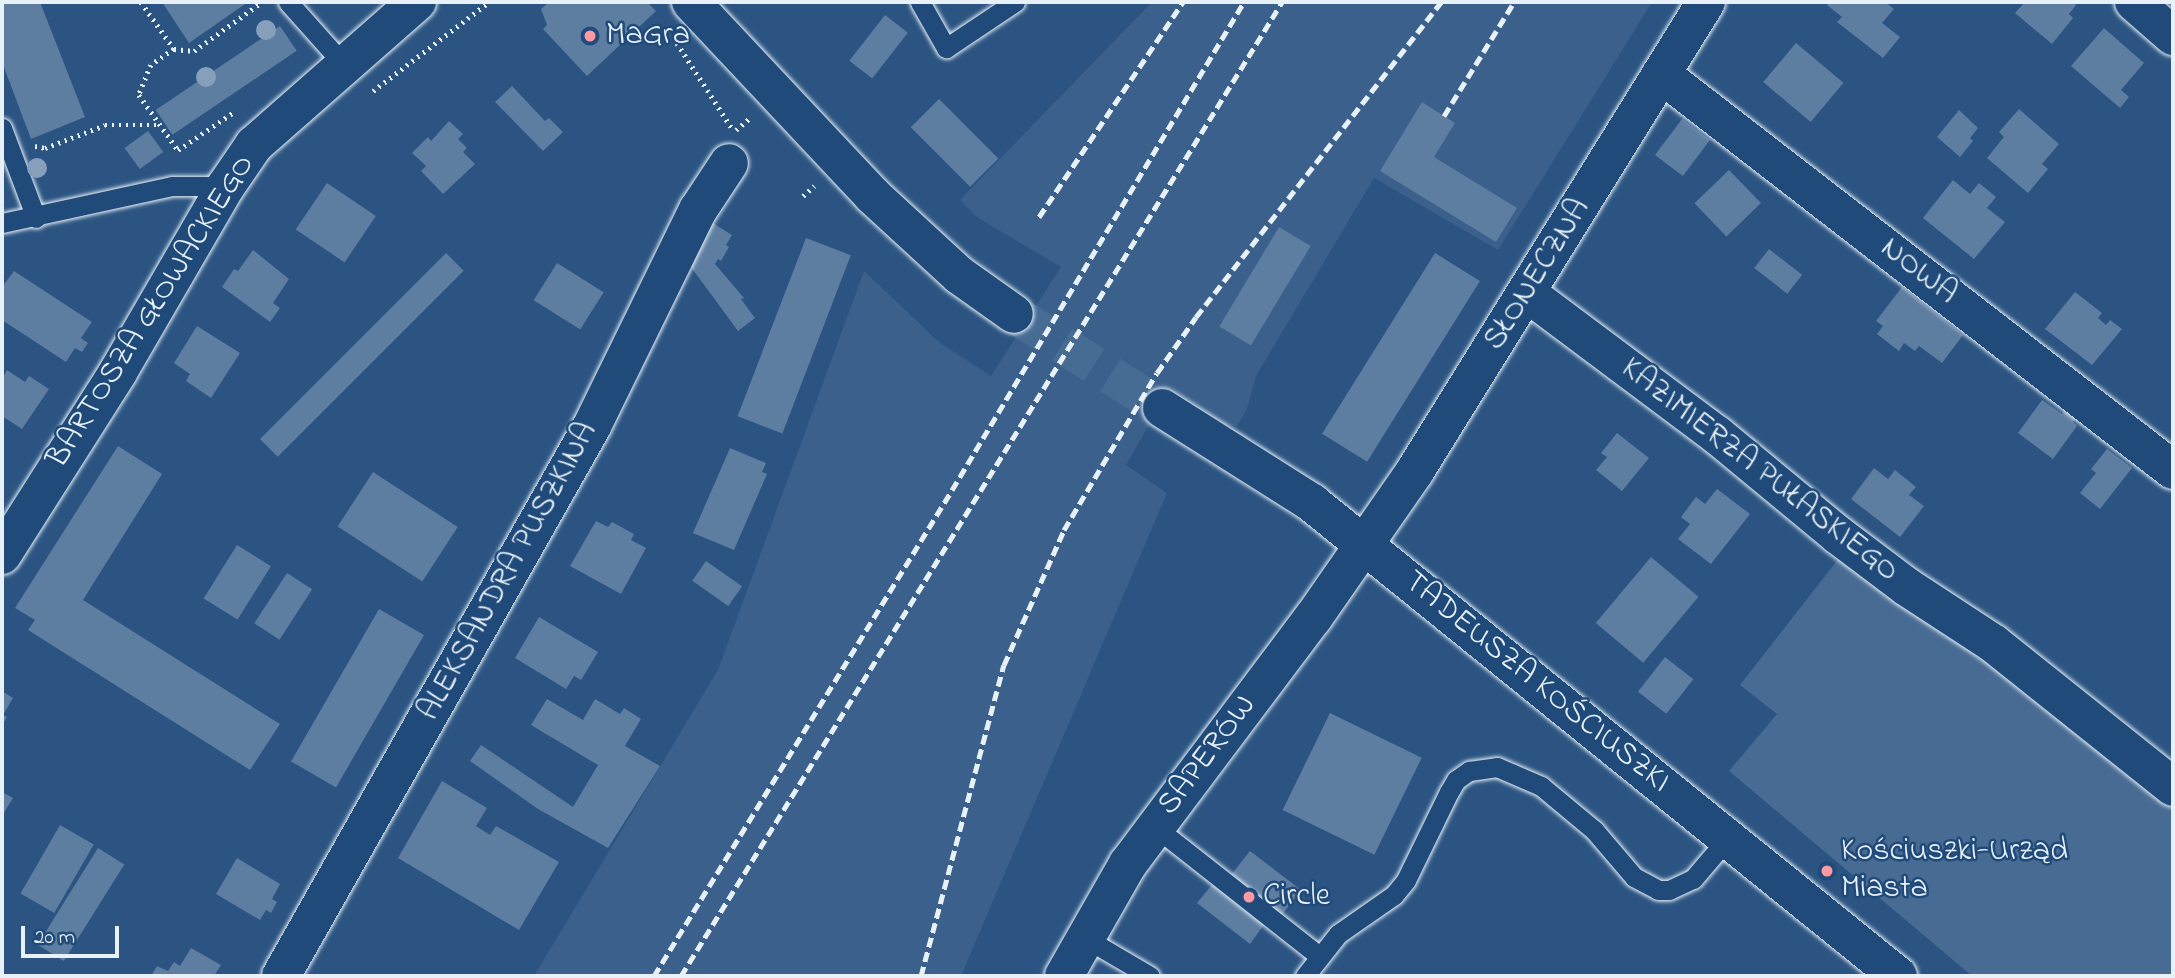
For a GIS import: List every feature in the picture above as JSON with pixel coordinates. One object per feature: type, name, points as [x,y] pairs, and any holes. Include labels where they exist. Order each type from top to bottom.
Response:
[{"type":"street","name":"BARTOSZA GŁOWACKIEGO","points":[[2,555],[118,372],[226,186],[254,145],[417,2]]},
{"type":"street","points":[[691,2],[872,195],[959,275],[1014,314]]},
{"type":"street","name":"SŁONECZNA","points":[[1364,545],[1415,471],[1706,2]]},
{"type":"street","points":[[2134,2],[2173,36]]},
{"type":"street","name":"NOWA","points":[[1661,74],[2173,470]]},
{"type":"street","name":"ALEKSANDRA PUSZKINA","points":[[281,976],[585,438],[698,210],[729,163]]},
{"type":"street","name":"KAZIMIERZA PUŁASKIEGO","points":[[1527,293],[1717,435],[1838,535],[1907,586],[1994,644],[2173,786]]},
{"type":"street","name":"TADEUSZA KOŚCIUSZKI","points":[[1162,408],[1312,503],[1898,976]]},
{"type":"street","name":"SAPERÓW","points":[[1065,976],[1084,938],[1154,826],[1313,618],[1364,545]]},
{"type":"lane","points":[[288,2],[345,66]]},
{"type":"lane","points":[[920,2],[946,48],[1015,2]]},
{"type":"lane","points":[[4,135],[36,218]]},
{"type":"lane","points":[[2,223],[36,218],[172,186],[226,186]]},
{"type":"lane","points":[[1305,976],[1338,934],[1394,895],[1406,880],[1449,792],[1457,780],[1469,771],[1497,767],[1541,786],[1594,830],[1634,877],[1658,890],[1670,890],[1693,879],[1728,838]]},
{"type":"lane","points":[[1154,826],[1319,956]]},
{"type":"lane","points":[[1084,938],[1150,976]]},
{"type":"path","points":[[141,2],[174,49]]},
{"type":"path","points":[[235,111],[178,150],[142,101],[138,90],[151,65],[174,49],[194,51],[262,2]]},
{"type":"path","points":[[676,42],[734,132],[758,111]]},
{"type":"path","points":[[4,135],[45,148],[105,125],[159,125]]},
{"type":"path","points":[[803,196],[821,181]]},
{"type":"shaded area","points":[[1152,2],[1652,2],[1498,250],[1374,178],[1256,376],[1247,409],[1237,426],[1224,424],[1171,387],[1126,465],[1167,493],[961,976],[534,976],[718,670],[864,271],[940,343],[991,376],[1061,267],[978,218],[960,200]]},
{"type":"shaded area","points":[[1847,548],[2173,801],[2173,976],[1972,976],[1729,771],[1777,714],[1740,685]]},
{"type":"building","points":[[2,2],[40,2],[85,117],[31,139],[2,62]]},
{"type":"building","points":[[162,2],[244,2],[245,4],[189,43]]},
{"type":"building","name":"MaGra","points":[[549,2],[647,2],[656,11],[587,76],[543,29],[547,25],[541,9]]},
{"type":"building","points":[[1829,2],[1885,2],[1894,9],[1882,23],[1900,37],[1883,58],[1837,22],[1842,17],[1827,5]]},
{"type":"building","points":[[2025,2],[2073,2],[2076,5],[2069,14],[2073,18],[2052,44],[2015,13]]},
{"type":"building","points":[[885,15],[908,33],[872,79],[849,61]]},
{"type":"building","points":[[280,26],[297,51],[172,135],[156,110]]},
{"type":"building","points":[[2104,28],[2144,63],[2121,90],[2129,97],[2120,108],[2071,66]]},
{"type":"building","points":[[1796,43],[1843,83],[1811,122],[1763,82]]},
{"type":"building","points":[[512,86],[545,121],[549,118],[563,132],[543,151],[495,102]]},
{"type":"building","points":[[939,99],[998,158],[970,187],[911,127]]},
{"type":"building","points":[[1422,102],[1455,123],[1434,157],[1517,208],[1496,242],[1380,171]]},
{"type":"building","points":[[2019,109],[2059,144],[2042,164],[2048,169],[2028,193],[1987,158],[2004,137],[1999,132]]},
{"type":"building","points":[[1959,110],[1978,128],[1970,138],[1973,141],[1960,157],[1937,137]]},
{"type":"building","points":[[1682,119],[1710,140],[1683,176],[1655,155]]},
{"type":"building","points":[[449,121],[463,134],[458,139],[467,148],[463,152],[475,164],[443,194],[421,171],[426,166],[412,153],[428,137],[431,141]]},
{"type":"building","points":[[148,131],[163,152],[140,169],[125,148]]},
{"type":"building","points":[[1729,170],[1761,203],[1726,236],[1694,203]]},
{"type":"building","points":[[1953,180],[1970,194],[1979,183],[1996,197],[1987,208],[2005,222],[1974,259],[1923,218]]},
{"type":"building","points":[[327,183],[376,216],[345,262],[296,229]]},
{"type":"building","points":[[711,222],[732,235],[721,261],[718,259],[715,264],[744,298],[741,299],[755,318],[738,331],[688,263]]},
{"type":"building","points":[[1279,227],[1311,246],[1251,345],[1219,326]]},
{"type":"building","points":[[806,238],[851,255],[782,434],[738,416]]},
{"type":"building","points":[[1769,249],[1802,275],[1787,294],[1754,268]]},
{"type":"building","points":[[253,250],[289,279],[273,303],[280,308],[270,322],[222,287],[234,269],[238,271]]},
{"type":"building","points":[[446,253],[464,271],[278,457],[260,439]]},
{"type":"building","points":[[1435,253],[1480,281],[1367,462],[1322,434]]},
{"type":"building","points":[[557,263],[604,292],[580,329],[534,300]]},
{"type":"building","points":[[14,271],[92,322],[81,338],[88,343],[82,352],[75,348],[66,362],[2,320],[2,287]]},
{"type":"building","points":[[1902,287],[1963,335],[1942,363],[1919,346],[1915,351],[1904,343],[1899,351],[1877,334],[1883,326],[1876,321]]},
{"type":"building","points":[[2075,292],[2102,313],[2098,318],[2106,325],[2110,320],[2122,329],[2092,365],[2045,329]]},
{"type":"building","points":[[197,326],[240,353],[211,398],[186,381],[190,374],[174,363]]},
{"type":"building","points":[[7,370],[25,382],[29,376],[49,389],[22,429],[2,416],[2,379]]},
{"type":"building","points":[[2042,400],[2062,414],[2068,406],[2079,414],[2073,422],[2077,426],[2053,459],[2018,433]]},
{"type":"building","points":[[1617,433],[1649,458],[1622,491],[1596,470],[1607,457],[1601,453]]},
{"type":"building","points":[[118,446],[162,474],[83,600],[280,724],[250,770],[28,630],[35,620],[15,608]]},
{"type":"building","points":[[730,448],[766,463],[762,472],[767,474],[734,550],[693,533]]},
{"type":"building","points":[[2107,449],[2132,468],[2100,509],[2080,493],[2096,473],[2091,469]]},
{"type":"building","points":[[1874,468],[1888,479],[1895,470],[1916,487],[1909,495],[1924,506],[1900,537],[1851,499]]},
{"type":"building","points":[[373,472],[458,527],[422,582],[338,527]]},
{"type":"building","points":[[1717,489],[1750,514],[1711,564],[1678,539],[1690,524],[1681,517],[1696,497],[1705,504]]},
{"type":"building","points":[[596,521],[608,527],[612,522],[634,534],[631,540],[646,548],[621,594],[570,566]]},
{"type":"building","points":[[237,545],[271,566],[238,620],[204,598]]},
{"type":"building","points":[[1651,557],[1698,597],[1643,663],[1596,623]]},
{"type":"building","points":[[706,561],[742,586],[728,606],[692,581]]},
{"type":"building","points":[[287,573],[312,589],[279,640],[254,623]]},
{"type":"building","points":[[379,609],[424,635],[336,787],[291,761]]},
{"type":"building","points":[[539,617],[598,652],[581,680],[574,676],[566,689],[515,658]]},
{"type":"building","points":[[1665,657],[1693,679],[1666,714],[1638,692]]},
{"type":"building","points":[[2,691],[13,698],[3,715],[7,717],[2,725]]},
{"type":"building","points":[[547,699],[583,720],[595,699],[620,714],[624,708],[641,719],[625,746],[660,766],[608,848],[538,809],[470,761],[481,745],[573,807],[598,765],[531,725]]},
{"type":"building","points":[[1330,713],[1422,758],[1374,855],[1283,810]]},
{"type":"building","points":[[442,781],[487,808],[476,826],[490,835],[496,826],[559,862],[519,930],[398,858]]},
{"type":"building","points":[[2,792],[13,798],[2,816]]},
{"type":"building","points":[[60,825],[94,844],[54,913],[20,893]]},
{"type":"building","points":[[98,848],[124,864],[64,961],[38,945]]},
{"type":"building","name":"Circle","points":[[1250,851],[1301,890],[1278,920],[1271,915],[1250,944],[1197,903],[1220,875],[1227,880]]},
{"type":"building","points":[[237,858],[280,884],[272,899],[277,902],[271,913],[266,910],[260,920],[216,894]]},
{"type":"building","points":[[191,948],[221,965],[214,976],[151,976],[157,966],[168,971],[174,962],[180,966]]},
{"type":"tunnel","points":[[1014,314],[1162,408]]},
{"type":"railway","points":[[1039,217],[1183,2]]},
{"type":"railway","points":[[654,976],[952,490],[1244,2]]},
{"type":"railway","points":[[681,976],[1282,2]]},
{"type":"railway","points":[[921,976],[1004,665],[1064,530],[1157,373],[1196,317],[1441,2]]},
{"type":"railway","points":[[1444,116],[1514,2]]},
{"type":"place","name":"MaGra","points":[[590,36]]},
{"type":"place","name":"Kościuszki-Urząd Miasta","points":[[1827,871]]},
{"type":"place","name":"Circle","points":[[1249,897]]}]
